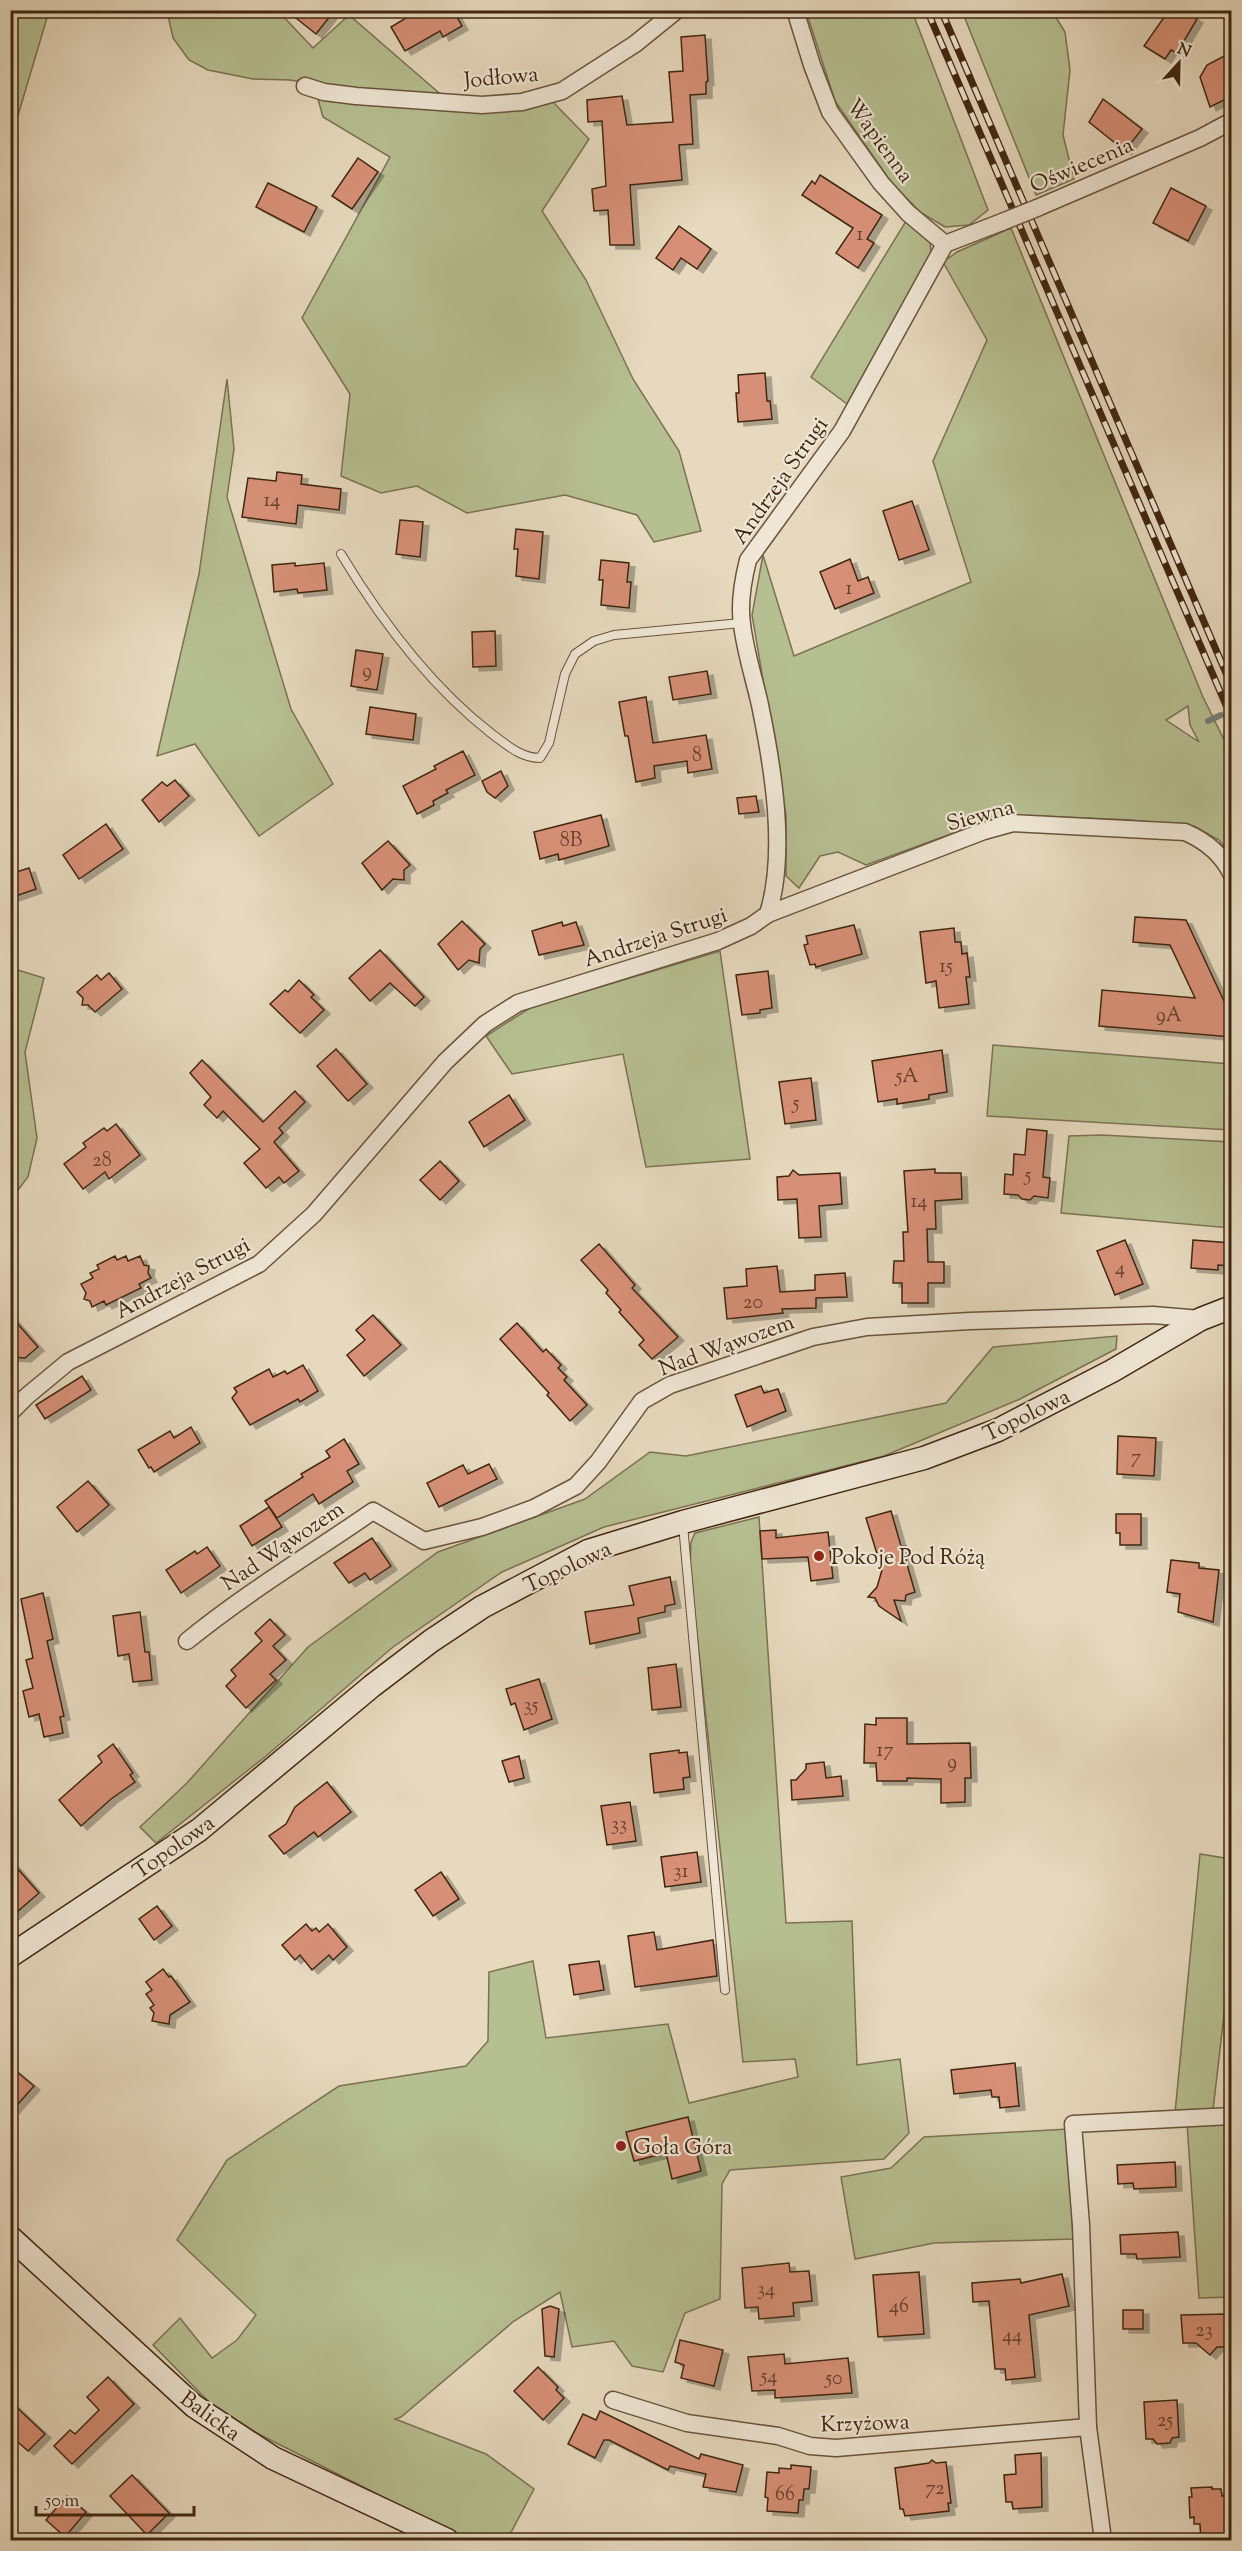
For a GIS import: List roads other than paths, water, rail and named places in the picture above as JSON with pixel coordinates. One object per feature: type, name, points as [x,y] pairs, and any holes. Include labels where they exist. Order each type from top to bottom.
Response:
[{"type":"street","name":"Jodłowa","points":[[305,86],[324,92],[356,96],[482,105],[522,102],[562,91],[635,44],[677,10]]},
{"type":"street","name":"Wapienna","points":[[795,10],[830,112],[881,183],[908,213],[945,244]]},
{"type":"street","name":"Oświecenia","points":[[945,244],[1037,208],[1200,138],[1232,121]]},
{"type":"street","name":"Andrzeja Strugi","points":[[10,1413],[68,1362],[259,1264],[314,1214],[445,1062],[485,1024],[518,1003],[718,941],[751,926],[768,914],[775,890],[775,800],[760,708],[741,623],[744,579],[748,560],[842,431],[945,244]]},
{"type":"street","name":"Siewna","points":[[768,914],[984,831],[1013,823],[1185,832],[1199,838],[1217,852],[1232,875]]},
{"type":"street","name":"Topolowa","points":[[10,1956],[199,1830],[372,1686],[431,1641],[474,1612],[588,1551],[683,1522],[924,1458],[974,1440],[1112,1371],[1201,1319],[1232,1307]]},
{"type":"street","name":"Nad Wąwozem","points":[[187,1641],[234,1604],[312,1554],[373,1511],[424,1541],[482,1527],[534,1508],[576,1485],[598,1462],[642,1401],[670,1385],[813,1337],[867,1327],[970,1321],[1153,1315],[1201,1319]]},
{"type":"street","points":[[1103,2541],[1088,2427],[1081,2225],[1073,2124],[1232,2116]]},
{"type":"street","name":"Balicka","points":[[10,2237],[194,2406],[273,2458],[447,2541]]},
{"type":"street","name":"Krzyżowa","points":[[613,2400],[687,2423],[778,2436],[810,2446],[836,2448],[1088,2427]]},
{"type":"lane","points":[[341,554],[395,635],[461,710],[517,752],[530,758],[540,758],[549,743],[566,674],[575,654],[594,641],[614,635],[741,623]]},
{"type":"lane","points":[[683,1522],[725,1990]]},
{"type":"waterway","points":[[1208,721],[1221,715]]},
{"type":"railway","points":[[927,10],[1232,719]]},
{"type":"railway","points":[[941,10],[1232,687]]},
{"type":"place","name":"Pokoje Pod Różą","points":[[819,1556]]},
{"type":"place","name":"Goła Góra","points":[[621,2146]]}]
